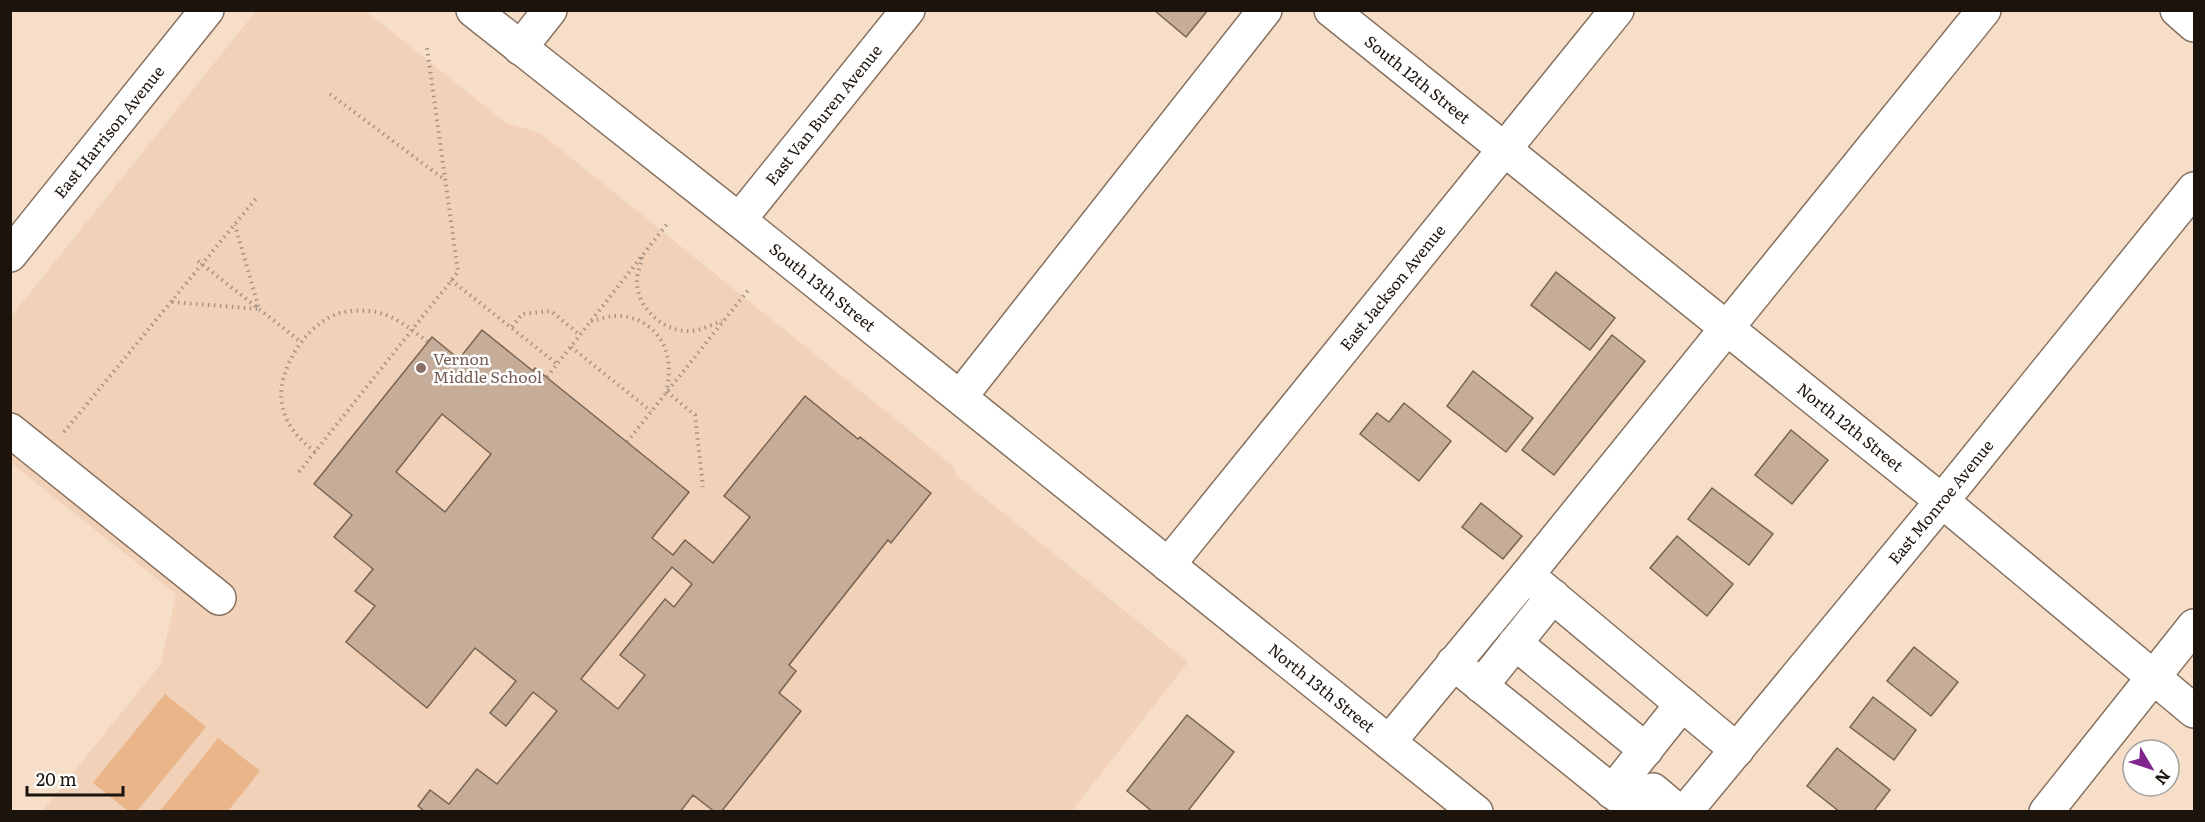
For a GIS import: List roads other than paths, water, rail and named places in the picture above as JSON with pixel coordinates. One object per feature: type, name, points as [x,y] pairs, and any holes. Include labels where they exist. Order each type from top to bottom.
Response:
[{"type":"street","name":"East Harrison Avenue","points":[[10,255],[207,10]]},
{"type":"street","name":"South 13th Street","points":[[473,10],[739,220],[1168,565]]},
{"type":"street","points":[[520,48],[550,10]]},
{"type":"street","name":"East Van Buren Avenue","points":[[739,220],[908,10]]},
{"type":"street","points":[[960,398],[1265,10]]},
{"type":"street","name":"South 12th Street","points":[[1331,10],[1503,149]]},
{"type":"street","name":"East Jackson Avenue","points":[[1168,565],[1617,10]]},
{"type":"street","points":[[1389,741],[1527,575],[1984,10]]},
{"type":"street","points":[[2177,10],[2194,25]]},
{"type":"street","name":"North 12th Street","points":[[1503,149],[1942,501],[2194,711]]},
{"type":"street","name":"East Monroe Avenue","points":[[1685,812],[1942,501],[2194,189]]},
{"type":"street","points":[[10,430],[219,598]]},
{"type":"street","name":"North 13th Street","points":[[1168,565],[1476,812]]},
{"type":"street","points":[[1527,575],[1737,750]]},
{"type":"street","points":[[1481,686],[1553,596]]},
{"type":"street","points":[[2046,812],[2194,626]]},
{"type":"street","points":[[1515,643],[1646,750]]},
{"type":"street","points":[[1453,663],[1628,804],[1638,806],[1653,790],[1679,812]]},
{"type":"street","points":[[1612,792],[1682,704]]},
{"type":"place","name":"Vernon Middle School","points":[[421,368]]}]
